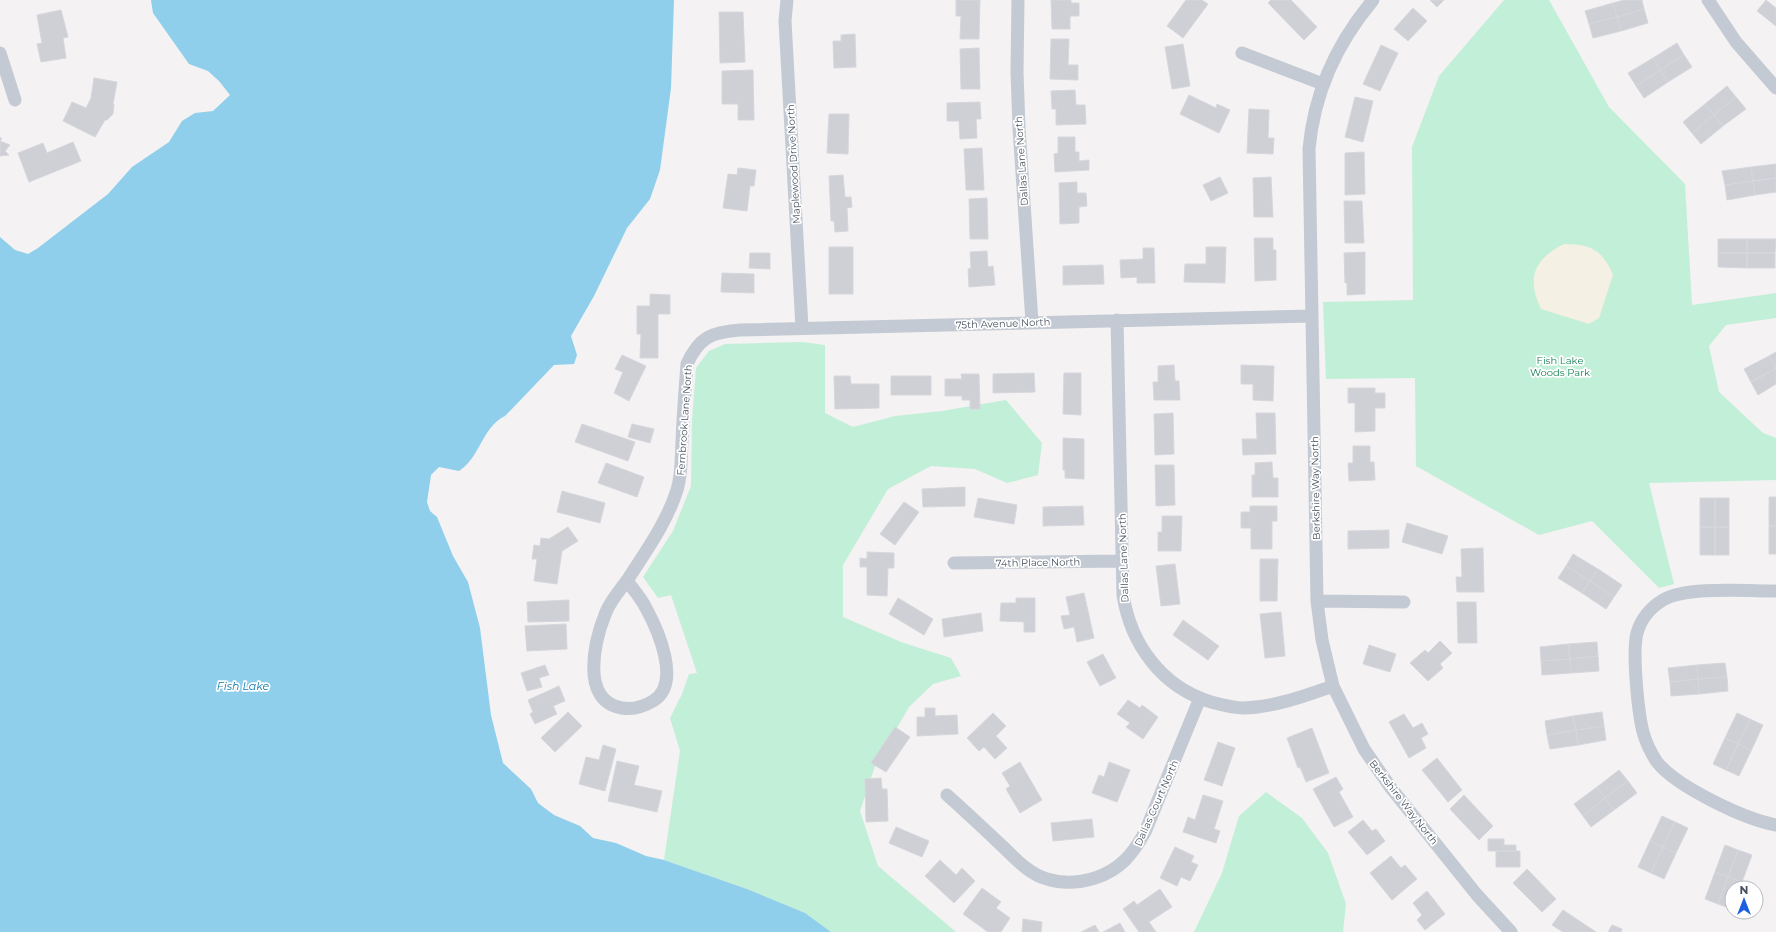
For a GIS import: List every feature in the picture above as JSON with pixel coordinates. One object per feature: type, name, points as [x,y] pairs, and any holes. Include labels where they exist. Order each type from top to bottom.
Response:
[{"type":"street","name":"Maplewood Drive North","points":[[787,0],[785,21],[802,328]]},
{"type":"street","name":"Dallas Lane North","points":[[1018,0],[1018,112],[1032,322]]},
{"type":"street","name":"Berkshire Way North","points":[[1373,0],[1346,37],[1323,84],[1311,125],[1309,149],[1317,601],[1322,640],[1333,686],[1353,729],[1377,771],[1477,895],[1511,932]]},
{"type":"street","points":[[1708,0],[1736,42],[1776,88]]},
{"type":"street","points":[[0,53],[15,100]]},
{"type":"street","points":[[1242,53],[1323,84]]},
{"type":"street","name":"75th Avenue North","points":[[698,344],[714,334],[726,331],[1311,316]]},
{"type":"street","name":"Dallas Lane North","points":[[1117,320],[1123,596],[1126,614],[1142,650],[1153,664],[1181,688],[1200,698],[1220,704],[1243,708],[1266,706],[1333,686]]},
{"type":"street","name":"Fernbrook Lane North","points":[[626,581],[645,606],[652,619],[664,656],[668,676],[666,686],[659,698],[646,706],[631,709],[618,707],[607,701],[598,691],[594,680],[593,664],[596,646],[606,612],[663,523],[677,489],[680,477],[687,364],[691,353],[698,344]]},
{"type":"street","name":"74th Place North","points":[[954,563],[1122,561]]},
{"type":"street","points":[[1776,591],[1701,592],[1673,595],[1662,600],[1650,610],[1641,622],[1636,640],[1635,656],[1640,716],[1643,731],[1648,748],[1657,761],[1672,777],[1688,788],[1740,813],[1776,824]]},
{"type":"street","points":[[1317,601],[1404,602]]},
{"type":"street","name":"Dallas Court North","points":[[947,795],[1026,868],[1046,879],[1068,883],[1087,881],[1107,874],[1121,864],[1135,850],[1200,698]]},
{"type":"green space","name":"Fish Lake Woods Park","points":[[1504,0],[1549,0],[1609,107],[1685,184],[1692,305],[1776,293],[1776,318],[1726,325],[1709,346],[1719,392],[1763,433],[1776,438],[1776,480],[1649,483],[1674,584],[1659,588],[1592,521],[1539,535],[1416,466],[1415,378],[1326,379],[1323,302],[1413,300],[1412,147],[1439,76]]},
{"type":"green space","points":[[802,342],[825,345],[825,413],[853,427],[895,416],[942,411],[1006,400],[1042,443],[1038,475],[1007,483],[975,469],[931,466],[888,489],[843,565],[843,617],[901,642],[951,658],[961,676],[933,684],[909,707],[875,766],[860,811],[878,866],[956,932],[831,932],[804,913],[747,889],[664,860],[680,751],[670,718],[682,694],[689,674],[697,673],[671,595],[658,598],[643,577],[673,531],[691,486],[692,421],[696,368],[709,351],[725,344]]},
{"type":"green space","points":[[1266,792],[1302,818],[1328,853],[1346,904],[1343,932],[1194,932],[1222,873],[1239,816]]},
{"type":"sand","points":[[1564,244],[1581,245],[1594,250],[1605,260],[1613,275],[1599,318],[1589,324],[1541,309],[1536,298],[1534,279],[1536,270],[1546,256]]},
{"type":"water","name":"Fish Lake","points":[[151,0],[674,0],[671,88],[660,170],[650,199],[627,228],[594,296],[571,336],[577,355],[574,364],[554,365],[505,416],[491,427],[472,458],[459,471],[439,467],[431,475],[427,502],[430,511],[437,517],[453,556],[468,582],[480,628],[491,715],[503,763],[531,789],[538,803],[554,815],[580,826],[593,838],[616,843],[646,856],[664,860],[747,889],[805,913],[831,932],[0,932],[0,237],[15,250],[28,254],[38,248],[108,194],[132,167],[169,142],[182,121],[195,113],[213,111],[230,95],[219,81],[208,71],[189,64],[153,13]]},
{"type":"building","points":[[956,0],[980,0],[979,39],[960,39],[961,16],[956,16]]},
{"type":"building","points":[[1051,0],[1071,0],[1071,3],[1079,3],[1079,16],[1070,16],[1070,29],[1052,29]]},
{"type":"building","points":[[1186,0],[1202,0],[1208,4],[1183,38],[1167,26]]},
{"type":"building","points":[[1271,0],[1291,0],[1317,27],[1304,40],[1268,3]]},
{"type":"building","points":[[1430,0],[1444,0],[1437,7]]},
{"type":"building","points":[[1624,0],[1642,0],[1644,9],[1617,17],[1613,3]]},
{"type":"building","points":[[1766,0],[1776,8],[1776,26],[1757,11]]},
{"type":"building","points":[[1613,3],[1617,17],[1589,24],[1585,11]]},
{"type":"building","points":[[1413,8],[1427,21],[1408,41],[1394,29]]},
{"type":"building","points":[[1644,9],[1648,23],[1621,31],[1617,17]]},
{"type":"building","points":[[61,10],[68,37],[63,38],[66,58],[41,62],[37,44],[42,43],[37,15]]},
{"type":"building","points":[[719,12],[743,12],[745,62],[720,63]]},
{"type":"building","points":[[1617,17],[1621,31],[1593,38],[1589,24]]},
{"type":"building","points":[[855,34],[856,67],[834,68],[833,41],[841,41],[841,35]]},
{"type":"building","points":[[1051,39],[1069,39],[1068,65],[1078,65],[1078,80],[1050,79]]},
{"type":"building","points":[[1677,43],[1684,55],[1660,70],[1653,58]]},
{"type":"building","points":[[1183,44],[1190,86],[1172,89],[1165,47]]},
{"type":"building","points":[[1381,45],[1398,53],[1380,91],[1363,84]]},
{"type":"building","points":[[979,48],[980,89],[961,89],[960,49]]},
{"type":"building","points":[[1684,55],[1692,67],[1668,82],[1660,70]]},
{"type":"building","points":[[1653,58],[1660,70],[1636,86],[1628,73]]},
{"type":"building","points":[[753,70],[754,120],[738,120],[738,104],[722,104],[722,71]]},
{"type":"building","points":[[1660,70],[1668,82],[1644,98],[1636,86]]},
{"type":"building","points":[[94,78],[117,82],[113,104],[113,114],[105,120],[95,137],[63,121],[72,102],[86,108],[91,98]]},
{"type":"building","points":[[1727,86],[1736,97],[1714,115],[1705,104]]},
{"type":"building","points":[[1075,90],[1076,105],[1085,105],[1086,124],[1056,125],[1056,109],[1052,109],[1051,91]]},
{"type":"building","points":[[1189,95],[1216,108],[1217,104],[1230,110],[1219,133],[1180,114]]},
{"type":"building","points":[[1355,97],[1373,101],[1363,142],[1345,137]]},
{"type":"building","points":[[1736,97],[1746,109],[1723,126],[1714,115]]},
{"type":"building","points":[[980,102],[981,119],[976,119],[977,138],[960,139],[959,121],[947,121],[947,103]]},
{"type":"building","points":[[1705,104],[1714,115],[1692,133],[1683,122]]},
{"type":"building","points":[[1249,109],[1269,110],[1268,138],[1274,138],[1273,154],[1247,153]]},
{"type":"building","points":[[829,114],[849,114],[848,154],[827,153]]},
{"type":"building","points":[[1714,115],[1723,126],[1701,144],[1692,133]]},
{"type":"building","points":[[1058,137],[1075,137],[1075,152],[1079,152],[1079,161],[1089,160],[1089,170],[1055,172],[1054,154],[1058,153]]},
{"type":"building","points":[[0,141],[10,145],[5,151],[9,155],[0,156]]},
{"type":"building","points":[[73,142],[81,161],[29,182],[18,153],[43,143],[47,153]]},
{"type":"building","points":[[982,148],[984,190],[966,190],[964,149]]},
{"type":"building","points":[[1364,152],[1365,194],[1345,195],[1345,153]]},
{"type":"building","points":[[1776,164],[1776,178],[1753,181],[1751,167]]},
{"type":"building","points":[[1751,167],[1753,181],[1725,185],[1722,171]]},
{"type":"building","points":[[738,168],[756,170],[754,186],[750,186],[747,211],[723,208],[728,174],[737,175]]},
{"type":"building","points":[[843,175],[845,197],[851,197],[852,207],[847,208],[848,231],[835,232],[834,221],[831,221],[829,176]]},
{"type":"building","points":[[1220,177],[1228,193],[1211,201],[1203,185]]},
{"type":"building","points":[[1271,177],[1273,217],[1254,217],[1253,178]]},
{"type":"building","points":[[1776,178],[1776,192],[1755,195],[1753,181]]},
{"type":"building","points":[[1753,181],[1755,195],[1727,200],[1725,185]]},
{"type":"building","points":[[1077,182],[1077,193],[1086,193],[1087,206],[1079,207],[1079,223],[1060,224],[1059,183]]},
{"type":"building","points":[[987,198],[988,239],[970,239],[969,199]]},
{"type":"building","points":[[1344,201],[1362,201],[1364,243],[1345,243]]},
{"type":"building","points":[[1254,238],[1273,238],[1273,250],[1276,250],[1276,280],[1255,281]]},
{"type":"building","points":[[1718,239],[1747,239],[1747,253],[1718,253]]},
{"type":"building","points":[[1747,239],[1776,239],[1775,253],[1747,253]]},
{"type":"building","points":[[829,247],[853,247],[853,294],[829,294]]},
{"type":"building","points":[[1206,247],[1226,247],[1225,283],[1184,282],[1185,264],[1206,264]]},
{"type":"building","points":[[1143,248],[1154,248],[1155,283],[1137,283],[1137,277],[1121,278],[1120,260],[1143,259]]},
{"type":"building","points":[[987,251],[988,267],[993,266],[995,285],[969,287],[968,269],[971,268],[970,252]]},
{"type":"building","points":[[1365,252],[1365,294],[1347,295],[1344,253]]},
{"type":"building","points":[[750,253],[770,253],[770,269],[749,268]]},
{"type":"building","points":[[1718,253],[1747,253],[1747,268],[1718,267]]},
{"type":"building","points":[[1747,253],[1775,253],[1775,268],[1747,268]]},
{"type":"building","points":[[1103,265],[1104,284],[1063,285],[1063,266]]},
{"type":"building","points":[[722,273],[754,274],[754,293],[721,292]]},
{"type":"building","points":[[650,294],[670,295],[670,314],[658,314],[658,358],[640,358],[641,334],[637,334],[637,306],[650,306]]},
{"type":"building","points":[[1776,352],[1776,368],[1769,356]]},
{"type":"building","points":[[622,355],[646,366],[629,401],[614,393],[623,372],[615,369]]},
{"type":"building","points":[[1769,356],[1776,368],[1751,382],[1744,369]]},
{"type":"building","points":[[1174,365],[1175,381],[1179,381],[1180,400],[1154,400],[1153,382],[1158,382],[1158,366]]},
{"type":"building","points":[[1241,365],[1274,366],[1273,401],[1253,400],[1253,384],[1241,384]]},
{"type":"building","points":[[1776,368],[1776,384],[1758,395],[1751,382]]},
{"type":"building","points":[[1034,373],[1035,392],[993,393],[993,374]]},
{"type":"building","points":[[1064,373],[1081,373],[1081,415],[1063,414]]},
{"type":"building","points":[[961,374],[979,374],[980,409],[970,409],[970,400],[962,400],[962,396],[945,396],[945,379],[962,379]]},
{"type":"building","points":[[834,376],[850,376],[851,384],[879,384],[879,408],[835,409]]},
{"type":"building","points":[[891,376],[931,376],[931,395],[891,395]]},
{"type":"building","points":[[1348,388],[1375,388],[1375,393],[1385,393],[1385,408],[1375,408],[1375,431],[1355,432],[1355,403],[1348,403]]},
{"type":"building","points":[[1173,413],[1174,454],[1155,455],[1154,414]]},
{"type":"building","points":[[1256,413],[1275,413],[1276,454],[1243,455],[1242,439],[1257,439]]},
{"type":"building","points":[[582,424],[635,442],[628,461],[575,442]]},
{"type":"building","points":[[632,424],[654,429],[650,443],[628,437]]},
{"type":"building","points":[[1063,438],[1084,439],[1084,479],[1065,478],[1065,470],[1063,470]]},
{"type":"building","points":[[1353,446],[1370,446],[1370,462],[1374,462],[1375,480],[1349,481],[1348,463],[1353,463]]},
{"type":"building","points":[[1272,462],[1273,478],[1278,478],[1278,497],[1252,497],[1252,475],[1255,475],[1255,463]]},
{"type":"building","points":[[606,463],[644,477],[637,497],[598,483]]},
{"type":"building","points":[[1155,465],[1174,465],[1175,505],[1156,506]]},
{"type":"building","points":[[965,487],[965,506],[923,507],[922,489]]},
{"type":"building","points":[[562,491],[605,503],[600,523],[557,512]]},
{"type":"building","points":[[1769,497],[1776,497],[1776,526],[1769,526]]},
{"type":"building","points":[[978,498],[1017,505],[1014,524],[974,517]]},
{"type":"building","points":[[1700,498],[1715,498],[1715,527],[1700,527]]},
{"type":"building","points":[[1715,498],[1729,498],[1729,527],[1715,527]]},
{"type":"building","points":[[904,502],[919,512],[895,545],[880,534]]},
{"type":"building","points":[[1083,506],[1084,525],[1043,526],[1043,507]]},
{"type":"building","points":[[1250,506],[1277,506],[1277,521],[1272,521],[1272,549],[1251,549],[1251,528],[1241,528],[1241,512],[1250,512]]},
{"type":"building","points":[[1162,516],[1182,516],[1181,551],[1158,551],[1158,532],[1162,532]]},
{"type":"building","points":[[1407,523],[1448,536],[1442,554],[1402,542]]},
{"type":"building","points":[[1769,526],[1776,526],[1776,554],[1769,554]]},
{"type":"building","points":[[568,527],[578,541],[562,551],[557,584],[534,581],[537,559],[532,559],[534,545],[540,546],[541,538],[549,539]]},
{"type":"building","points":[[1700,527],[1715,527],[1715,555],[1700,555]]},
{"type":"building","points":[[1715,527],[1729,527],[1729,555],[1715,555]]},
{"type":"building","points":[[1389,530],[1389,548],[1348,549],[1348,531]]},
{"type":"building","points":[[1483,548],[1484,592],[1457,592],[1456,577],[1462,577],[1461,549]]},
{"type":"building","points":[[867,552],[894,553],[894,568],[888,568],[887,596],[867,595],[867,567],[860,567],[860,558],[867,559]]},
{"type":"building","points":[[1573,554],[1598,569],[1590,581],[1566,566]]},
{"type":"building","points":[[1260,559],[1278,559],[1277,601],[1260,601]]},
{"type":"building","points":[[1175,564],[1180,604],[1161,606],[1156,566]]},
{"type":"building","points":[[1566,566],[1590,581],[1582,593],[1558,578]]},
{"type":"building","points":[[1598,569],[1622,585],[1614,597],[1590,581]]},
{"type":"building","points":[[1590,581],[1614,597],[1606,609],[1582,593]]},
{"type":"building","points":[[1084,593],[1094,638],[1077,642],[1074,627],[1064,629],[1061,616],[1070,615],[1066,597]]},
{"type":"building","points":[[898,598],[933,619],[924,635],[889,614]]},
{"type":"building","points":[[1016,598],[1035,598],[1035,632],[1024,632],[1024,622],[1000,621],[1001,603],[1016,603]]},
{"type":"building","points":[[569,600],[569,621],[528,622],[527,602]]},
{"type":"building","points":[[1457,602],[1476,602],[1477,643],[1458,643]]},
{"type":"building","points":[[1281,612],[1285,656],[1265,658],[1260,614]]},
{"type":"building","points":[[981,613],[983,631],[944,637],[942,619]]},
{"type":"building","points":[[1183,620],[1219,646],[1208,660],[1173,635]]},
{"type":"building","points":[[566,624],[567,649],[527,651],[525,626]]},
{"type":"building","points":[[1440,641],[1452,653],[1440,664],[1443,668],[1428,681],[1410,663],[1425,650],[1428,653]]},
{"type":"building","points":[[1597,642],[1598,656],[1570,659],[1568,644]]},
{"type":"building","points":[[1568,644],[1570,659],[1541,661],[1540,647]]},
{"type":"building","points":[[1369,645],[1396,654],[1390,672],[1363,664]]},
{"type":"building","points":[[1103,654],[1116,678],[1100,686],[1087,662]]},
{"type":"building","points":[[1598,656],[1599,671],[1571,673],[1570,659]]},
{"type":"building","points":[[1570,659],[1571,673],[1542,675],[1541,661]]},
{"type":"building","points":[[1725,663],[1727,677],[1698,679],[1697,665]]},
{"type":"building","points":[[545,665],[549,675],[539,678],[542,687],[527,691],[521,673]]},
{"type":"building","points":[[1697,665],[1698,679],[1670,682],[1668,668]]},
{"type":"building","points":[[1727,677],[1728,691],[1699,694],[1698,679]]},
{"type":"building","points":[[1698,679],[1699,694],[1671,696],[1670,682]]},
{"type":"building","points":[[559,686],[565,701],[553,706],[557,714],[535,724],[530,714],[533,712],[528,700]]},
{"type":"building","points":[[1128,700],[1140,708],[1142,705],[1158,717],[1143,739],[1126,727],[1130,723],[1117,714]]},
{"type":"building","points":[[925,708],[935,708],[935,716],[957,715],[958,734],[917,736],[917,717],[925,717]]},
{"type":"building","points":[[568,712],[582,726],[555,752],[541,738]]},
{"type":"building","points":[[1602,712],[1604,726],[1576,730],[1573,716]]},
{"type":"building","points":[[993,713],[1006,726],[996,736],[1007,748],[995,759],[984,747],[979,751],[967,738]]},
{"type":"building","points":[[1737,713],[1750,719],[1738,744],[1725,738]]},
{"type":"building","points":[[1404,714],[1413,728],[1422,723],[1428,734],[1421,738],[1426,748],[1409,758],[1389,722]]},
{"type":"building","points":[[1573,716],[1576,730],[1547,735],[1545,721]]},
{"type":"building","points":[[1750,719],[1763,725],[1751,751],[1738,744]]},
{"type":"building","points":[[1604,726],[1606,740],[1578,745],[1576,730]]},
{"type":"building","points":[[895,727],[910,737],[886,772],[871,763]]},
{"type":"building","points":[[1312,728],[1329,773],[1306,782],[1300,767],[1298,768],[1287,738]]},
{"type":"building","points":[[1576,730],[1578,745],[1550,749],[1547,735]]},
{"type":"building","points":[[1725,738],[1738,744],[1726,770],[1713,764]]},
{"type":"building","points":[[1218,742],[1235,748],[1222,786],[1204,780]]},
{"type":"building","points":[[1738,744],[1751,751],[1739,776],[1726,770]]},
{"type":"building","points":[[603,745],[616,749],[605,791],[579,784],[586,757],[599,760]]},
{"type":"building","points":[[1437,758],[1462,790],[1448,802],[1422,770]]},
{"type":"building","points":[[617,761],[639,766],[634,785],[662,791],[657,812],[608,801]]},
{"type":"building","points":[[1020,762],[1042,800],[1020,813],[1006,789],[1010,786],[1002,773]]},
{"type":"building","points":[[1109,762],[1130,770],[1117,802],[1092,793],[1099,775],[1104,777]]},
{"type":"building","points":[[1619,770],[1628,781],[1605,798],[1597,787]]},
{"type":"building","points":[[1336,777],[1343,789],[1339,792],[1353,817],[1334,827],[1313,789]]},
{"type":"building","points":[[881,778],[882,789],[887,789],[888,821],[866,822],[865,779]]},
{"type":"building","points":[[1628,781],[1637,793],[1614,810],[1605,798]]},
{"type":"building","points":[[1597,787],[1605,798],[1583,816],[1574,804]]},
{"type":"building","points":[[1203,795],[1223,801],[1214,829],[1220,831],[1216,843],[1183,832],[1188,817],[1195,820]]},
{"type":"building","points":[[1464,795],[1493,826],[1479,840],[1450,809]]},
{"type":"building","points":[[1605,798],[1614,810],[1591,827],[1583,816]]},
{"type":"building","points":[[1662,816],[1675,822],[1663,847],[1650,841]]},
{"type":"building","points":[[1092,819],[1094,837],[1053,841],[1051,823]]},
{"type":"building","points":[[1363,820],[1372,831],[1376,829],[1385,841],[1367,855],[1348,832]]},
{"type":"building","points":[[1675,822],[1688,828],[1676,853],[1663,847]]},
{"type":"building","points":[[896,827],[929,841],[922,857],[889,843]]},
{"type":"building","points":[[1488,839],[1504,839],[1504,845],[1516,845],[1516,851],[1488,851]]},
{"type":"building","points":[[1650,841],[1663,847],[1651,873],[1638,867]]},
{"type":"building","points":[[1725,845],[1738,850],[1728,877],[1715,872]]},
{"type":"building","points":[[1175,847],[1194,856],[1191,862],[1198,865],[1190,881],[1181,877],[1177,886],[1160,878]]},
{"type":"building","points":[[1663,847],[1676,853],[1664,879],[1651,873]]},
{"type":"building","points":[[1738,850],[1752,855],[1743,880],[1736,880],[1728,877]]},
{"type":"building","points":[[1496,851],[1520,851],[1520,867],[1496,867]]},
{"type":"building","points":[[1391,856],[1401,868],[1405,865],[1417,879],[1392,900],[1370,873]]},
{"type":"building","points":[[940,860],[956,875],[962,868],[975,881],[954,903],[925,876]]},
{"type":"building","points":[[1527,869],[1556,899],[1542,912],[1513,883]]},
{"type":"building","points":[[1715,872],[1728,877],[1727,880],[1724,880],[1724,888],[1718,904],[1705,899]]},
{"type":"building","points":[[1728,877],[1736,880],[1727,880]]},
{"type":"building","points":[[982,888],[1001,902],[996,908],[1010,918],[1001,932],[988,932],[963,914]]},
{"type":"building","points":[[1724,888],[1724,906],[1718,904]]},
{"type":"building","points":[[1160,889],[1172,907],[1149,922],[1156,932],[1139,932],[1123,909],[1134,901],[1137,905]]},
{"type":"building","points":[[1427,891],[1445,914],[1425,930],[1417,920],[1422,915],[1413,903]]},
{"type":"building","points":[[1563,910],[1596,932],[1563,932],[1552,925]]},
{"type":"building","points":[[1023,919],[1042,922],[1041,932],[1022,932]]},
{"type":"building","points":[[1120,923],[1125,932],[1103,932]]},
{"type":"building","points":[[1095,925],[1099,932],[1081,932]]},
{"type":"building","points":[[1612,925],[1622,929],[1621,932],[1608,932]]}]
